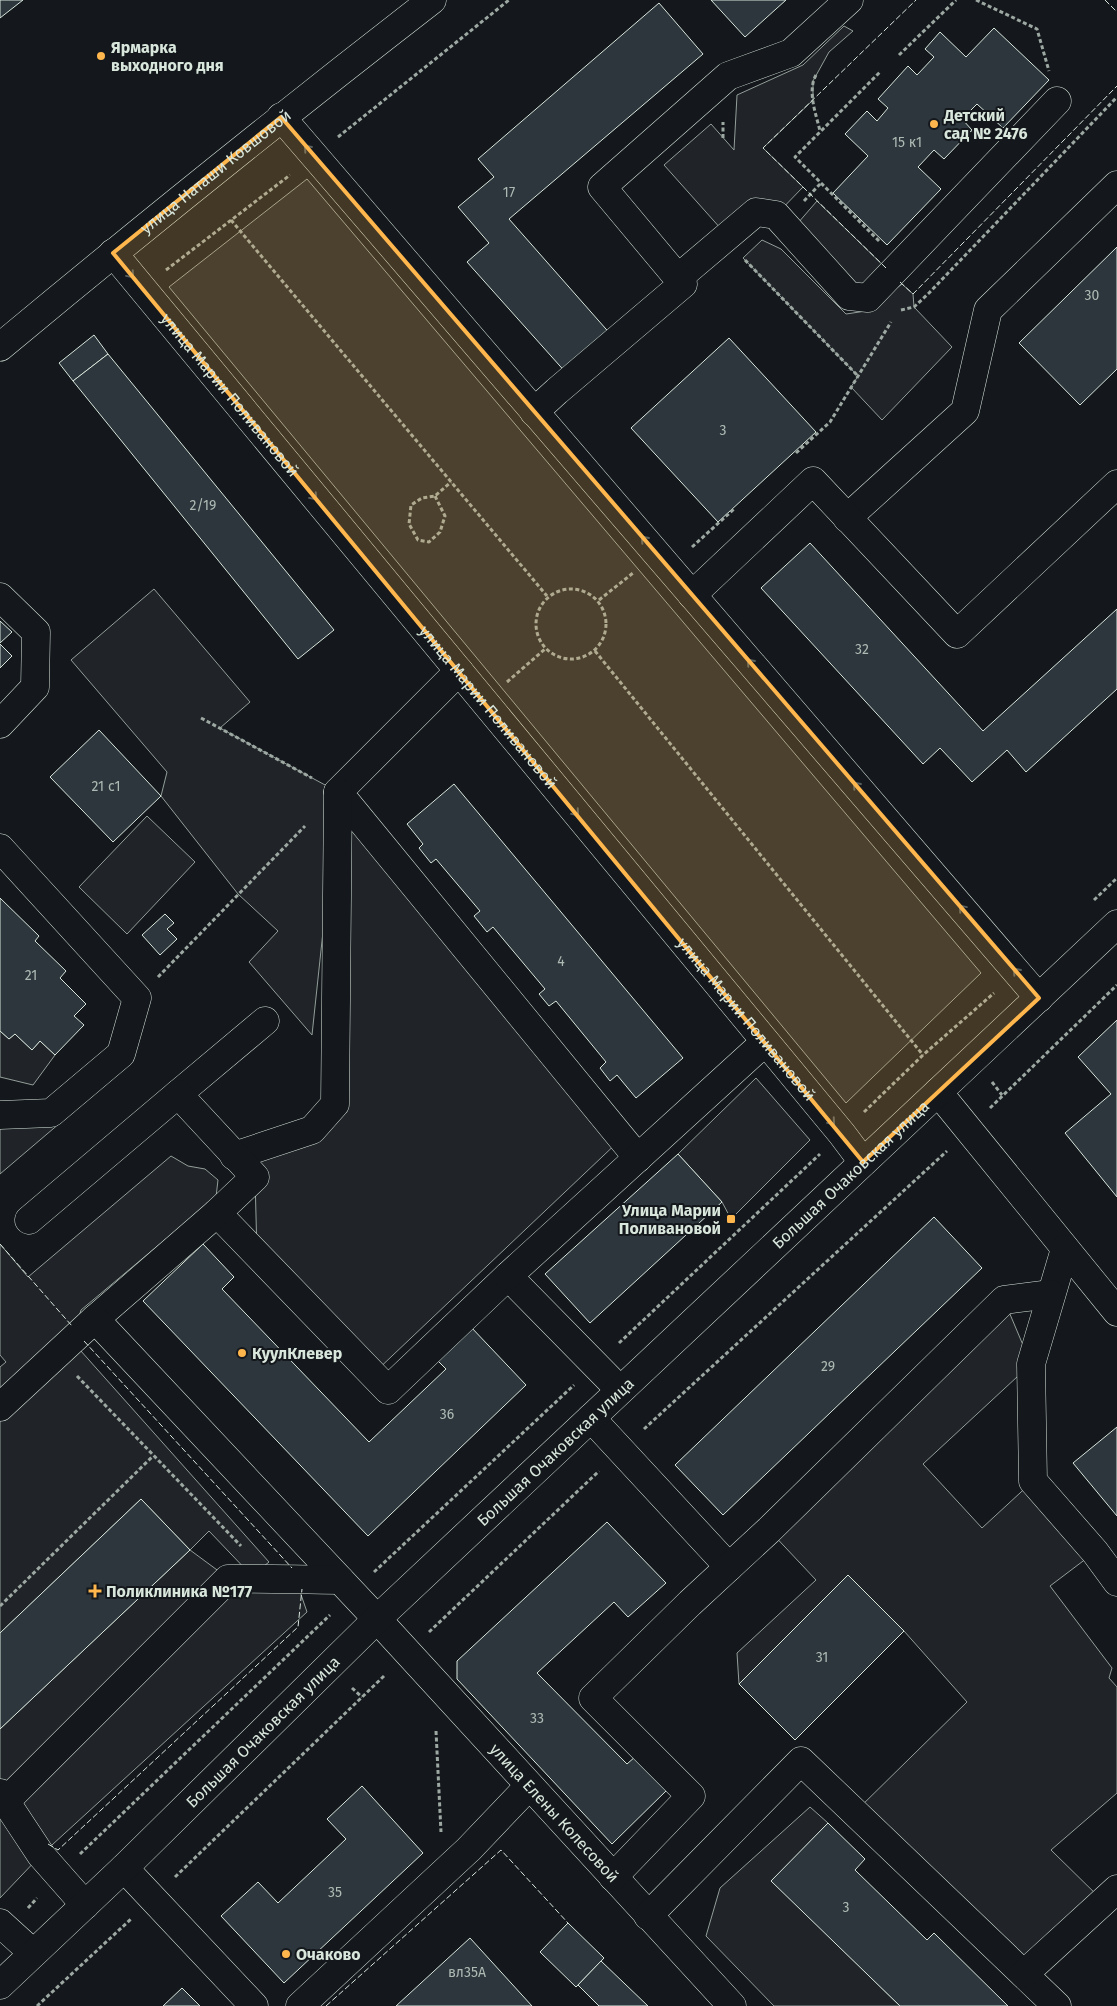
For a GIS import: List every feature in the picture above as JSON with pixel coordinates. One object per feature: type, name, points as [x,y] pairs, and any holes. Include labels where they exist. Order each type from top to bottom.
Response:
[{"type":"street","name":"улица Наташи Ковшовой","points":[[0,347],[281,117],[432,0]]},
{"type":"street","points":[[534,412],[557,390],[683,284],[602,187],[728,76],[791,53],[850,0]]},
{"type":"street","points":[[678,278],[756,212],[776,215],[849,296],[868,298],[1058,101]]},
{"type":"street","points":[[281,117],[1039,998]]},
{"type":"street","points":[[847,518],[965,411],[988,310],[1117,185]]},
{"type":"street","name":"улица Марии Поливановой","points":[[113,253],[842,1134],[863,1162]]},
{"type":"street","points":[[692,595],[813,481],[957,634],[1117,484]]},
{"type":"street","points":[[0,597],[36,632],[35,687],[0,724]]},
{"type":"street","points":[[234,1156],[312,1130],[335,1104],[338,792],[458,671]]},
{"type":"street","points":[[338,792],[638,1158]]},
{"type":"street","points":[[0,848],[137,998],[121,1054],[51,1113],[0,1115]]},
{"type":"street","name":"Большая Очаковская улица","points":[[0,1985],[124,1868],[377,1619],[1117,924]]},
{"type":"street","points":[[29,1220],[265,1021]]},
{"type":"street","points":[[217,1213],[388,1390],[508,1276],[765,1042]]},
{"type":"street","points":[[938,1092],[1117,1312]]},
{"type":"street","points":[[0,1407],[56,1354],[217,1213],[255,1177],[178,1094]]},
{"type":"street","points":[[1065,1249],[1031,1364],[1033,1481],[1095,1552],[1117,1582]]},
{"type":"street","points":[[508,1276],[620,1390]]},
{"type":"street","points":[[613,1877],[691,1796],[592,1698],[1004,1300],[1051,1294]]},
{"type":"street","name":"улица Елены Колесовой","points":[[95,1319],[377,1619],[732,2006]]},
{"type":"street","points":[[591,1418],[729,1567]]},
{"type":"street","points":[[85,1905],[41,1855],[3,1797],[228,1578],[270,1578],[346,1587]]},
{"type":"street","points":[[648,1916],[801,1761],[1057,2006]]},
{"type":"street","points":[[300,2006],[443,1873],[529,1786]]},
{"type":"street","points":[[124,1868],[254,2006]]},
{"type":"street","points":[[1024,1974],[1117,1888]]},
{"type":"street","points":[[4,1926],[33,1954]]},
{"type":"path","points":[[899,54],[956,0]]},
{"type":"path","points":[[976,0],[1037,29],[1058,101]]},
{"type":"path","points":[[880,72],[795,157],[902,264]]},
{"type":"path","points":[[817,73],[813,81],[813,100],[820,131]]},
{"type":"path","points":[[898,311],[914,307],[919,303],[1117,97]]},
{"type":"path","points":[[231,220],[548,596]]},
{"type":"path","points":[[724,238],[858,376]]},
{"type":"path","points":[[793,455],[830,422],[892,319]]},
{"type":"path","points":[[435,496],[445,516],[440,532],[429,542],[418,540],[409,524],[411,505],[422,498],[435,496],[451,482]]},
{"type":"path","points":[[692,548],[735,508]]},
{"type":"path","points":[[598,600],[657,554]]},
{"type":"path","points":[[564,588],[584,590],[598,600],[606,616],[605,635],[595,651],[577,659],[560,658],[545,649],[536,631],[537,612],[548,596],[564,588]]},
{"type":"path","points":[[505,683],[545,649]]},
{"type":"path","points":[[595,651],[924,1054]]},
{"type":"path","points":[[137,998],[338,792],[201,718]]},
{"type":"path","points":[[1089,905],[1117,878]]},
{"type":"path","points":[[4,1926],[59,1874],[346,1587],[596,1365],[842,1134],[924,1054],[1017,972]]},
{"type":"path","points":[[36,2006],[153,1898],[621,1450],[970,1130],[1002,1095],[1117,985]]},
{"type":"path","points":[[56,1354],[270,1578]]},
{"type":"path","points":[[0,1606],[154,1456]]},
{"type":"path","points":[[436,1730],[443,1873]]},
{"type":"highlighted area","points":[[281,117],[1039,998],[863,1162],[113,253]]},
{"type":"shaded area","points":[[844,26],[853,31],[829,52],[813,81],[813,100],[763,148],[803,187],[776,215],[722,230],[664,165],[711,124],[734,150],[737,95],[803,65]]},
{"type":"shaded area","points":[[307,179],[981,973],[846,1103],[169,287]]},
{"type":"shaded area","points":[[817,201],[892,274],[868,298],[791,231]]},
{"type":"shaded area","points":[[762,240],[781,249],[846,314],[866,311],[902,284],[913,294],[914,307],[952,347],[882,420],[851,387],[858,376],[743,258]]},
{"type":"shaded area","points":[[154,589],[250,702],[220,728],[338,792],[622,1138],[373,1374],[257,1255],[255,1177],[234,1156],[335,1104],[337,800],[312,1035],[249,962],[278,931],[238,894],[161,796],[167,772],[71,660]]},
{"type":"shaded area","points":[[147,816],[195,862],[127,934],[79,887]]},
{"type":"shaded area","points":[[0,1031],[9,1039],[15,1034],[32,1050],[40,1041],[55,1055],[33,1085],[0,1077]]},
{"type":"shaded area","points":[[121,1054],[134,1060],[0,1174],[0,1115],[51,1113]]},
{"type":"shaded area","points":[[756,1078],[810,1140],[731,1219],[722,1202],[678,1154]]},
{"type":"shaded area","points":[[171,1156],[188,1166],[205,1169],[218,1180],[216,1197],[81,1310],[72,1341],[269,1562],[253,1575],[296,1580],[307,1612],[41,1855],[0,1898],[0,1729],[190,1550],[141,1499],[0,1633],[0,1367],[6,1362],[0,1355],[0,1244],[28,1277]],"holes":[[[209,1531],[252,1576],[228,1578],[190,1550]]]},
{"type":"shaded area","points":[[1004,1300],[1031,1364],[923,1464],[982,1528],[1033,1481],[1095,1552],[1050,1586],[1112,1668],[1109,1678],[1117,1687],[1117,1793],[1051,1850],[1103,1901],[1024,1974],[854,1813],[967,1702],[904,1631],[848,1575],[739,1684],[737,1653],[816,1580],[769,1530]]},
{"type":"shaded area","points":[[810,1807],[828,1823],[772,1881],[900,2006],[774,2006],[706,1936],[720,1888]]},
{"type":"building","points":[[0,0],[23,0],[0,18]]},
{"type":"building","points":[[711,0],[786,0],[745,37]]},
{"type":"building","points":[[659,3],[703,54],[509,219],[613,337],[568,375],[467,262],[489,243],[458,207],[494,177],[478,159]]},
{"type":"building","points":[[994,28],[1049,80],[1003,128],[977,104],[962,119],[972,130],[944,159],[934,150],[918,167],[941,189],[887,245],[833,193],[868,156],[845,134],[867,111],[877,121],[888,108],[878,99],[908,66],[917,75],[934,57],[925,49],[940,32],[966,57]]},
{"type":"building","points":[[1117,247],[1117,369],[1080,405],[1019,343]]},
{"type":"building","points":[[94,335],[108,354],[73,381],[59,363]]},
{"type":"building","points":[[729,338],[816,432],[718,522],[631,428]]},
{"type":"building","points":[[108,354],[334,630],[298,659],[73,381]]},
{"type":"building","points":[[810,543],[983,731],[1117,609],[1117,689],[1026,772],[1007,750],[972,782],[940,748],[923,764],[761,588]]},
{"type":"building","points":[[0,621],[12,632],[0,643]]},
{"type":"building","points":[[0,644],[12,656],[0,668]]},
{"type":"building","points":[[99,730],[161,796],[113,842],[50,777]]},
{"type":"building","points":[[454,784],[683,1058],[636,1098],[617,1075],[610,1081],[600,1068],[606,1062],[556,1001],[549,1006],[539,994],[545,989],[493,927],[487,932],[474,916],[480,911],[436,859],[431,863],[419,848],[423,844],[407,824]]},
{"type":"building","points":[[0,898],[39,936],[35,941],[66,971],[60,978],[86,1004],[74,1016],[84,1025],[55,1055],[40,1041],[32,1050],[15,1034],[9,1039],[0,1031]]},
{"type":"building","points":[[165,914],[174,923],[167,929],[177,939],[160,955],[142,935]]},
{"type":"building","points":[[1117,1020],[1117,1197],[1065,1133],[1111,1094],[1078,1057]]},
{"type":"building","points":[[678,1154],[722,1202],[590,1323],[545,1274]]},
{"type":"building","points":[[934,1217],[982,1268],[723,1515],[675,1465]]},
{"type":"building","points":[[203,1244],[234,1277],[222,1289],[369,1442],[446,1369],[436,1359],[470,1326],[526,1385],[368,1536],[143,1301]]},
{"type":"building","points":[[1117,1427],[1117,1516],[1073,1463]]},
{"type":"building","name":"Поликлиника №177","points":[[141,1499],[190,1550],[0,1729],[0,1633]]},
{"type":"building","points":[[607,1522],[666,1583],[628,1617],[614,1602],[537,1673],[627,1764],[636,1756],[669,1788],[612,1844],[457,1679],[457,1661]]},
{"type":"building","points":[[848,1575],[904,1631],[795,1740],[739,1684]]},
{"type":"building","points":[[362,1786],[423,1853],[284,1983],[221,1916],[258,1882],[278,1903],[346,1839],[327,1819]]},
{"type":"building","points":[[828,1823],[865,1859],[855,1870],[927,1940],[934,1933],[1008,2006],[900,2006],[771,1881]]},
{"type":"building","points":[[568,1923],[604,1958],[576,1987],[540,1952]]},
{"type":"building","points":[[470,1938],[532,2006],[396,2006]]},
{"type":"building","points":[[601,1961],[648,2006],[599,2006],[578,1985]]},
{"type":"building","points":[[182,1988],[200,2006],[163,2006]]},
{"type":"fence","points":[[886,268],[763,148],[916,0]]},
{"type":"fence","points":[[1105,0],[1117,12]]},
{"type":"fence","points":[[900,282],[913,294],[1117,86]]},
{"type":"fence","points":[[0,1244],[72,1326]]},
{"type":"fence","points":[[84,1341],[292,1568]]},
{"type":"fence","points":[[48,1844],[58,1850],[298,1627],[302,1589]]},
{"type":"fence","points":[[326,2006],[501,1850],[568,1923]]},
{"type":"place","name":"Ярмарка выходного дня","points":[[101,56]]},
{"type":"place","name":"Детский сад № 2476","points":[[934,124]]},
{"type":"place","name":"Улица Марии Поливановой","points":[[731,1219]]},
{"type":"place","name":"КуулКлевер","points":[[242,1353]]},
{"type":"place","name":"Поликлиника №177","points":[[95,1591]]},
{"type":"place","name":"Очаково","points":[[286,1954]]}]
